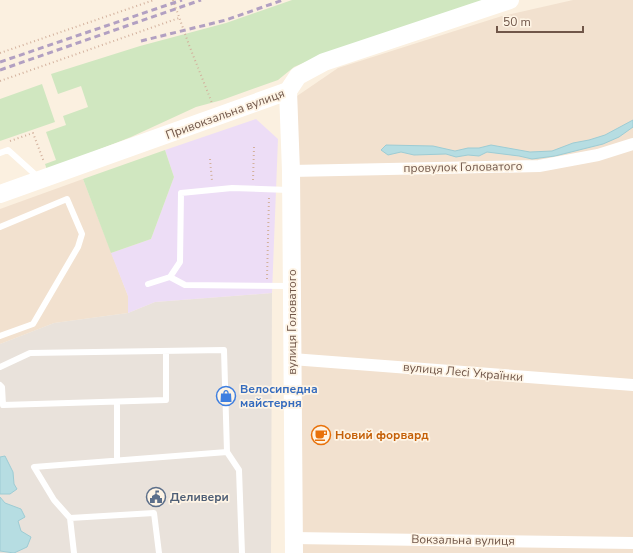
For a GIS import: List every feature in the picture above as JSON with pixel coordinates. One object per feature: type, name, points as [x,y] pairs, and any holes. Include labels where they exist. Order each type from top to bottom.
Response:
[{"type":"main road","name":"Привокзальна вулиця","points":[[0,194],[288,91],[298,76],[324,62],[510,0]]},
{"type":"main road","name":"вулиця Головатого","points":[[288,91],[291,171],[294,545]]},
{"type":"street","name":"провулок Головатого","points":[[291,171],[539,166],[598,155],[633,144]]},
{"type":"street","name":"вулиця Лесі Українки","points":[[292,358],[633,385]]},
{"type":"street","name":"Вокзальна вулиця","points":[[294,545],[633,543]]},
{"type":"lane","points":[[0,153],[8,150],[45,178]]},
{"type":"lane","points":[[148,284],[170,277],[180,262],[181,193],[232,188],[291,190]]},
{"type":"lane","points":[[0,227],[68,199],[82,234],[78,247],[33,324],[0,336]]},
{"type":"lane","points":[[170,277],[185,285],[292,286]]},
{"type":"lane","points":[[0,366],[30,353],[224,350],[227,452],[239,470],[242,553]]},
{"type":"lane","points":[[0,386],[2,387],[3,405],[166,400],[166,351]]},
{"type":"lane","points":[[117,402],[117,460]]},
{"type":"lane","points":[[74,553],[70,518],[54,500],[34,466],[227,452]]},
{"type":"lane","points":[[70,518],[154,513],[159,553]]},
{"type":"path","points":[[0,53],[154,0]]},
{"type":"path","points":[[173,0],[189,45],[218,117]]},
{"type":"path","points":[[0,80],[179,18]]},
{"type":"path","points":[[7,142],[34,133],[45,178]]},
{"type":"path","points":[[253,183],[254,147]]},
{"type":"path","points":[[210,159],[213,185]]},
{"type":"path","points":[[266,286],[270,189]]},
{"type":"shaded area","points":[[573,0],[633,0],[633,553],[302,553],[297,96],[338,68],[502,16]]},
{"type":"shaded area","points":[[256,119],[278,139],[272,293],[155,302],[128,313],[128,296],[111,253],[151,239],[174,177],[165,150]]},
{"type":"shaded area","points":[[83,179],[128,296],[128,313],[54,323],[0,344],[0,209]]},
{"type":"shaded area","points":[[272,293],[271,553],[0,553],[0,344],[54,323],[128,313],[155,302]]},
{"type":"green space","points":[[292,0],[485,0],[317,57],[294,67],[278,80],[222,100],[196,107],[131,137],[47,170],[45,164],[56,160],[46,132],[66,125],[63,116],[88,107],[81,86],[58,94],[51,74],[140,46],[226,23]]},
{"type":"green space","points":[[42,84],[55,122],[0,141],[0,99]]},
{"type":"green space","points":[[165,150],[174,177],[151,239],[111,253],[83,179]]},
{"type":"water","points":[[633,120],[633,127],[619,137],[603,144],[555,156],[532,159],[487,152],[479,156],[468,155],[456,157],[446,154],[414,155],[401,152],[388,155],[381,150],[386,145],[433,146],[455,151],[491,145],[530,152],[552,151],[573,143],[605,135]]},
{"type":"water","points":[[5,456],[13,472],[14,484],[17,489],[10,494],[0,494],[0,457]]},
{"type":"water","points":[[0,497],[5,503],[21,509],[25,517],[18,521],[21,531],[31,537],[27,547],[14,553],[0,551]]},
{"type":"railway","points":[[0,62],[182,0]]},
{"type":"railway","points":[[0,70],[201,0]]},
{"type":"railway","points":[[141,41],[226,20],[283,0]]},
{"type":"place","name":"Велосипедна майстерня","points":[[226,396]]},
{"type":"place","name":"Новий форвард","points":[[321,435]]},
{"type":"place","name":"Деливери","points":[[156,497]]}]
